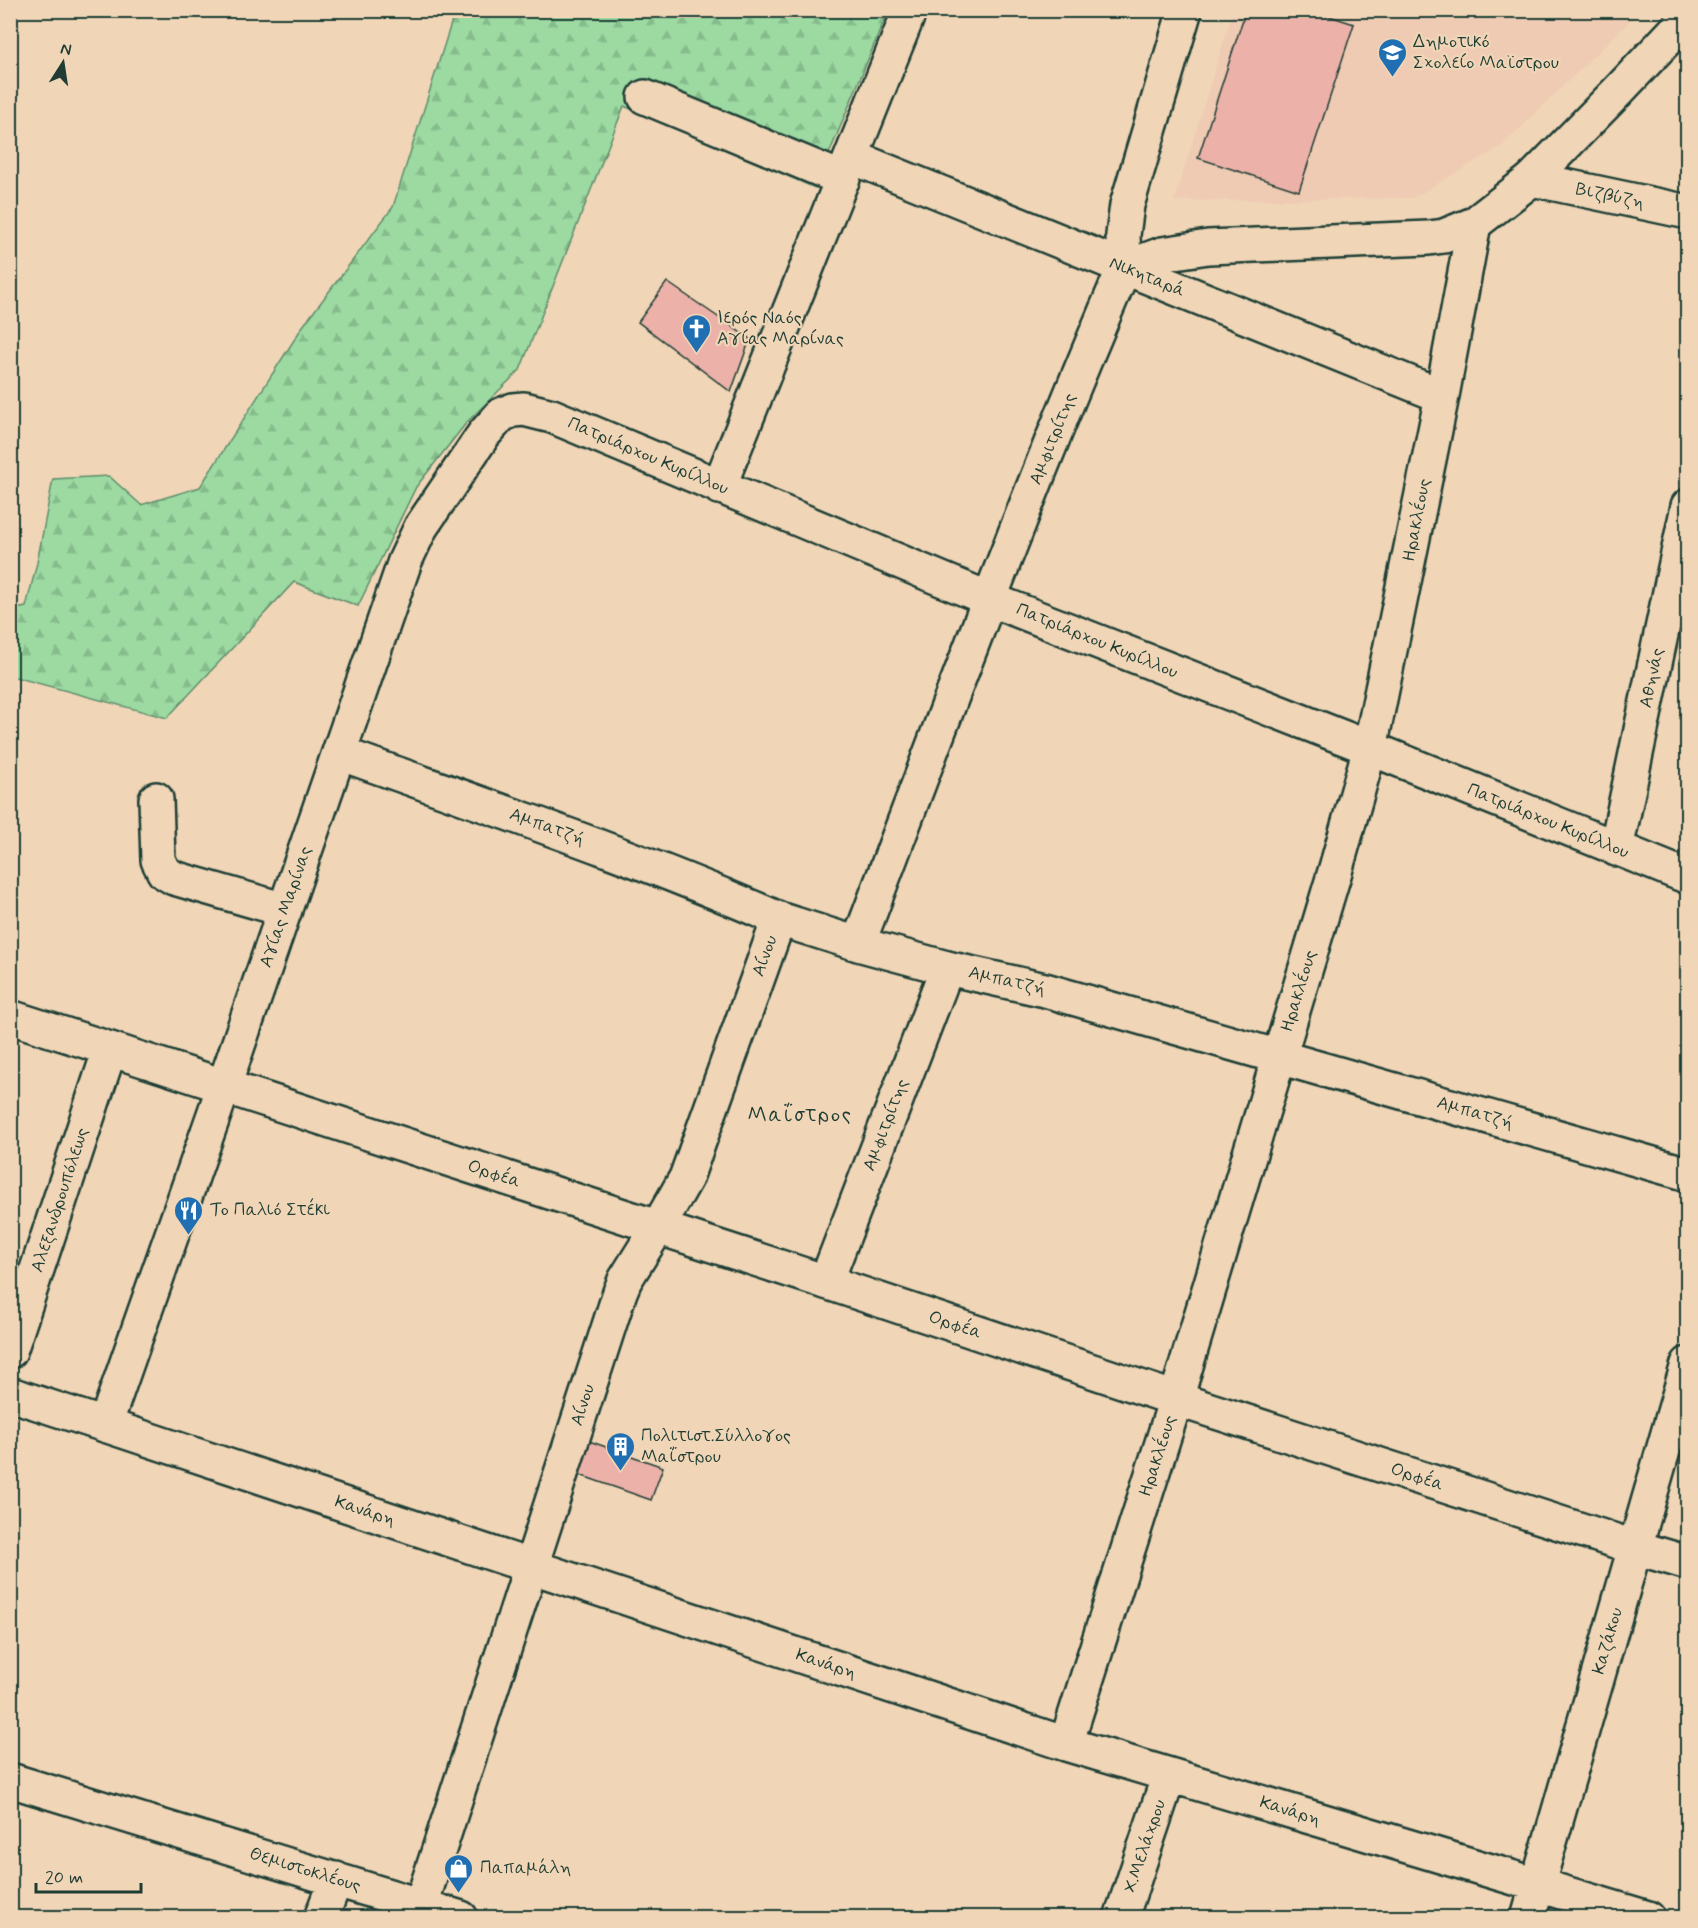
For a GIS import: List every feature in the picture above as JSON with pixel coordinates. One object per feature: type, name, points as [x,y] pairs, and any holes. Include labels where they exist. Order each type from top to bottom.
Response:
[{"type":"street","points":[[719,487],[910,10]]},
{"type":"street","points":[[1185,10],[1127,205],[1123,235],[1124,268],[1162,254],[1208,247],[1429,238],[1444,236],[1474,224],[1532,179],[1688,17]]},
{"type":"street","name":"Νικηταρά","points":[[645,98],[848,168],[1124,268],[1442,396]]},
{"type":"street","name":"Βιζβύζη","points":[[1532,179],[1688,212]]},
{"type":"street","name":"Ηρακλέους","points":[[1066,1744],[1176,1399],[1370,748],[1442,396],[1474,224]]},
{"type":"street","name":"Αμφιτρίτης","points":[[858,944],[989,599],[1083,363],[1124,268]]},
{"type":"street","name":"Πατριάρχου Κυρίλλου","points":[[507,412],[530,409],[552,416],[989,599],[1370,748],[1688,877]]},
{"type":"street","name":"Αγίας Μαρίνας","points":[[105,1425],[405,561],[421,527],[484,434],[501,415],[507,412]]},
{"type":"street","name":"Αθηνάς","points":[[1616,849],[1688,506]]},
{"type":"street","name":"Αμπατζή","points":[[339,753],[608,849],[778,919],[858,944],[947,968],[1045,990],[1688,1174]]},
{"type":"street","points":[[156,799],[158,860],[164,872],[174,878],[285,910]]},
{"type":"street","name":"Αίνου","points":[[421,1905],[620,1292],[686,1178],[778,919]]},
{"type":"street","name":"Αμφιτρίτης","points":[[826,1282],[947,968]]},
{"type":"street","name":"Ορφέα","points":[[10,1017],[826,1282],[1176,1399],[1688,1563]]},
{"type":"street","name":"Αλεξανδρουπόλεως","points":[[10,1351],[110,1049]]},
{"type":"street","name":"Καζάκου","points":[[1528,1917],[1688,1364]]},
{"type":"street","name":"Κανάρη","points":[[10,1394],[1066,1744],[1648,1917]]},
{"type":"street","name":"Χ.Μελάχρου","points":[[1121,1917],[1169,1775]]},
{"type":"street","name":"Θεμιστοκλέους","points":[[10,1780],[461,1917]]},
{"type":"street","points":[[321,1917],[336,1879]]},
{"type":"shaded area","name":"Δημοτικό Σχολείο Μαϊστρου","points":[[1233,11],[1640,11],[1502,146],[1413,198],[1174,201]]},
{"type":"green space","points":[[455,11],[888,11],[815,188],[624,106],[520,370],[467,422],[416,487],[358,606],[294,582],[167,718],[11,676],[10,610],[26,607],[53,479],[109,476],[141,505],[200,487],[303,326],[393,207]]},
{"type":"building","points":[[1246,10],[1311,10],[1354,24],[1299,191],[1198,158]]},
{"type":"building","points":[[667,282],[750,339],[731,392],[638,322]]},
{"type":"building","name":"Πολιτιστ.Σύλλογος Μαΐστρου","points":[[589,1441],[663,1467],[651,1500],[577,1474]]},
{"type":"place","name":"Δημοτικό Σχολείο Μαϊστρου","points":[[1392,78]]},
{"type":"place","name":"Ιερός Ναός Αγίας Μαρίνας","points":[[696,354]]},
{"type":"place","name":"Το Παλιό Στέκι","points":[[189,1236]]},
{"type":"place","name":"Πολιτιστ.Σύλλογος Μαΐστρου","points":[[620,1472]]},
{"type":"place","name":"Παπαμάλη","points":[[459,1894]]},
{"type":"district","name":"Μαΐστρος","points":[[800,1115]]}]
